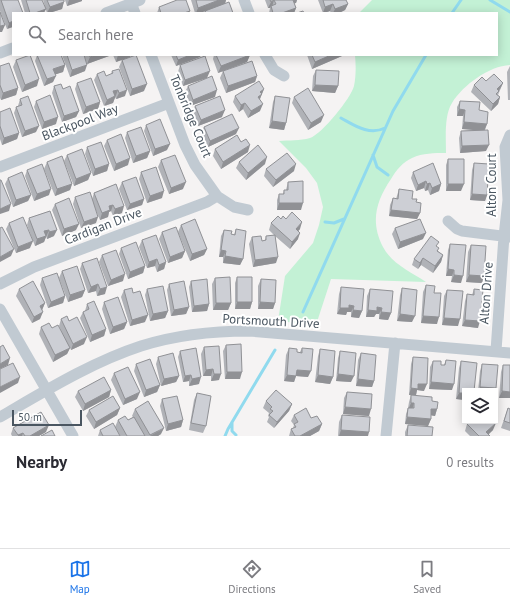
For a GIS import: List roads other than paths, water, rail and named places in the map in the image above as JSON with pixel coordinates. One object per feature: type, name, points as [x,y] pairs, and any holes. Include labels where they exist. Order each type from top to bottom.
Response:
[{"type":"street","points":[[244,0],[249,12]]},
{"type":"street","points":[[110,12],[136,5]]},
{"type":"street","points":[[0,54],[12,48]]},
{"type":"street","name":"Tonbridge Court","points":[[151,56],[190,155],[206,182],[217,196],[234,207],[248,210]]},
{"type":"street","points":[[266,56],[274,70],[284,76]]},
{"type":"street","name":"Blackpool Way","points":[[0,167],[169,103]]},
{"type":"street","name":"Alton Court","points":[[507,236],[508,200],[505,147],[510,134]]},
{"type":"street","name":"Cardigan Drive","points":[[0,284],[34,267],[207,202],[217,196]]},
{"type":"street","points":[[448,221],[457,229],[462,231],[507,236]]},
{"type":"street","name":"Alton Drive","points":[[496,352],[507,236]]},
{"type":"street","points":[[0,309],[73,436]]},
{"type":"street","name":"Portsmouth Drive","points":[[0,417],[47,390],[105,360],[162,340],[185,335],[228,331],[249,331],[510,353]]},
{"type":"street","points":[[386,436],[395,343]]},
{"type":"waterway","points":[[453,12],[461,0]]},
{"type":"waterway","points":[[490,0],[510,12]]},
{"type":"waterway","points":[[303,312],[393,111],[425,56]]},
{"type":"waterway","points":[[341,118],[362,129],[373,131],[385,128]]},
{"type":"waterway","points":[[373,155],[377,167],[388,175]]},
{"type":"waterway","points":[[325,222],[334,223],[344,219]]},
{"type":"waterway","points":[[225,436],[275,350]]},
{"type":"waterway","points":[[232,422],[232,431],[236,435]]}]
